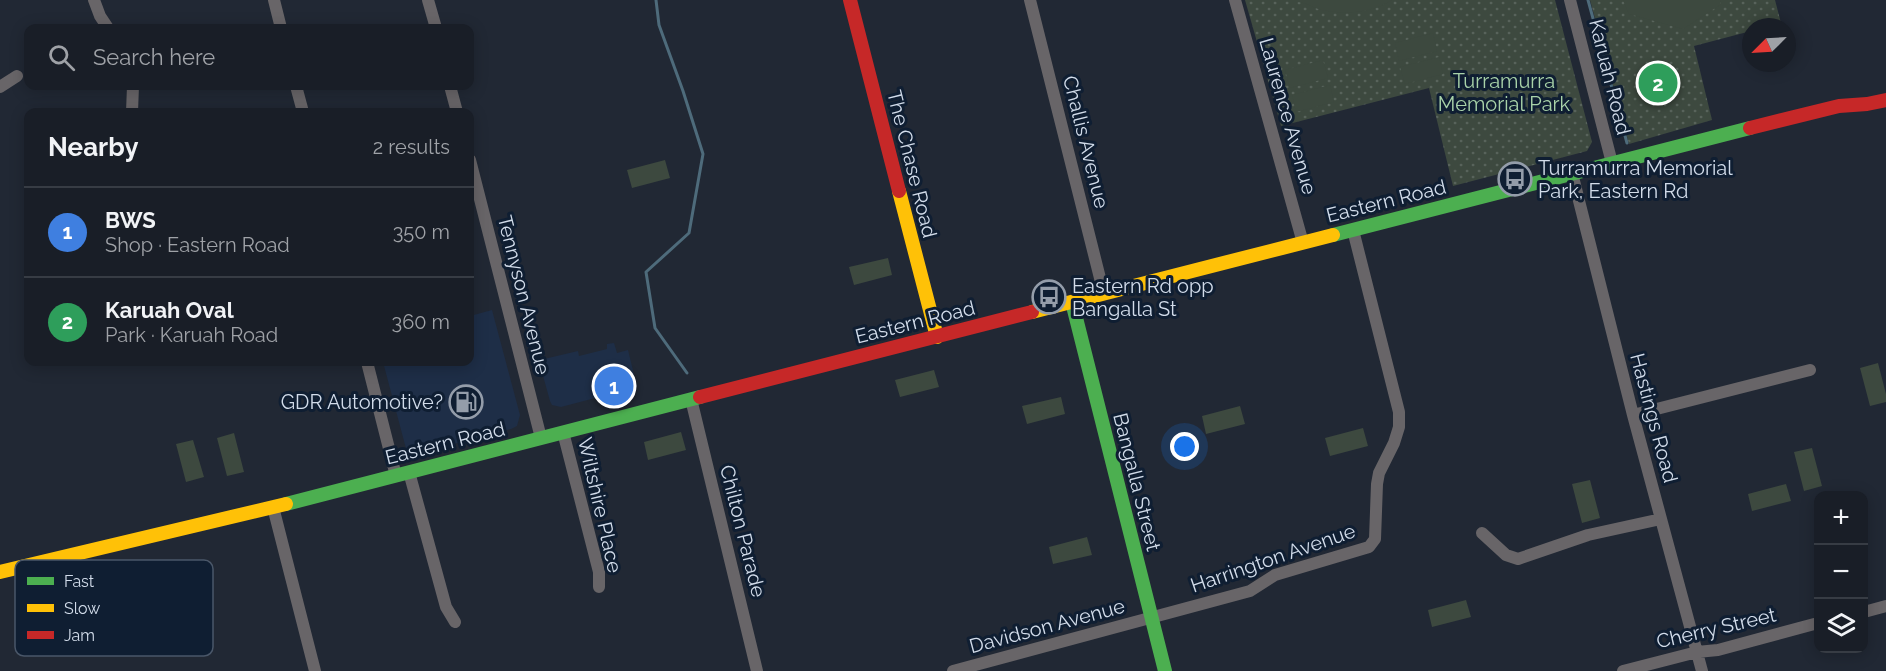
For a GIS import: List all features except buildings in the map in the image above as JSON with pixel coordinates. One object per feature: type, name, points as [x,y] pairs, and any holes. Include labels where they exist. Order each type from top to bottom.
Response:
[{"type":"main road","name":"The Chase Road","points":[[850,0],[937,337]]},
{"type":"main road","name":"Eastern Road","points":[[50,560],[273,507],[1839,106],[1886,88]]},
{"type":"main road","name":"Eastern Road","points":[[1839,106],[1886,100]]},
{"type":"main road","name":"Bangalla Street","points":[[1072,302],[1165,671]]},
{"type":"main road","name":"Eastern Road","points":[[0,572],[15,568]]},
{"type":"street","points":[[94,0],[105,24]]},
{"type":"street","points":[[274,0],[280,24]]},
{"type":"street","points":[[428,0],[435,24]]},
{"type":"street","name":"Challis Avenue","points":[[1030,0],[1104,294]]},
{"type":"street","name":"Laurence Avenue","points":[[1235,0],[1303,243]]},
{"type":"street","name":"Karuah Road","points":[[1570,0],[1612,163]]},
{"type":"street","points":[[0,87],[17,76]]},
{"type":"street","points":[[132,108],[133,90]]},
{"type":"street","points":[[297,90],[302,108]]},
{"type":"street","points":[[451,90],[456,108]]},
{"type":"street","name":"Hastings Road","points":[[1572,173],[1633,415],[1702,671]]},
{"type":"street","name":"Tennyson Avenue","points":[[474,176],[541,438]]},
{"type":"street","name":"Harrington Avenue","points":[[1151,619],[1250,591],[1275,575],[1369,547],[1375,539],[1379,473],[1399,428],[1399,412],[1353,230]]},
{"type":"street","points":[[368,366],[446,607],[455,622]]},
{"type":"street","points":[[1633,415],[1810,370]]},
{"type":"street","name":"Chilton Parade","points":[[691,399],[757,671]]},
{"type":"street","name":"Wiltshire Place","points":[[563,432],[599,573],[599,587]]},
{"type":"street","points":[[273,507],[315,671]]},
{"type":"street","points":[[1482,533],[1506,555],[1518,559],[1588,535],[1661,519]]},
{"type":"street","points":[[1868,611],[1886,606]]},
{"type":"street","name":"Davidson Avenue","points":[[953,671],[1151,619]]},
{"type":"street","name":"Cherry Street","points":[[1623,671],[1697,652],[1718,650],[1814,624]]},
{"type":"shaded area","points":[[492,310],[520,415],[517,426],[408,456],[384,366],[474,366],[474,315]]},
{"type":"shaded area","points":[[614,343],[617,353],[628,350],[637,387],[561,407],[552,405],[540,365],[544,359],[578,351],[579,356],[607,349],[607,344]]},
{"type":"green space","name":"Turramurra Memorial Park","points":[[1245,0],[1555,0],[1592,142],[1587,151],[1453,186],[1429,88],[1281,126]]},
{"type":"green space","points":[[1295,0],[1392,0],[1376,8],[1340,12],[1322,10],[1295,2]]},
{"type":"green space","points":[[1590,0],[1775,0],[1780,18],[1742,18],[1742,33],[1694,46],[1712,120],[1629,144]]},
{"type":"green space","points":[[1623,0],[1721,0],[1720,5],[1683,29],[1629,14]]},
{"type":"green space","points":[[1433,33],[1437,51],[1399,61],[1395,43]]},
{"type":"green space","points":[[1439,57],[1443,74],[1405,84],[1400,67]]},
{"type":"green space","points":[[1323,60],[1328,78],[1290,88],[1285,70]]},
{"type":"green space","points":[[1330,85],[1334,102],[1296,112],[1292,95]]},
{"type":"green space","points":[[665,160],[670,178],[632,188],[627,170]]},
{"type":"green space","points":[[888,258],[892,275],[854,285],[849,267]]},
{"type":"green space","points":[[1878,363],[1886,402],[1870,406],[1860,368]]},
{"type":"green space","points":[[934,370],[939,387],[900,397],[895,380]]},
{"type":"green space","points":[[1061,397],[1065,414],[1027,424],[1022,406]]},
{"type":"green space","points":[[1240,406],[1245,424],[1206,434],[1202,416]]},
{"type":"green space","points":[[1363,428],[1368,446],[1330,456],[1325,438]]},
{"type":"green space","points":[[681,432],[686,450],[648,460],[644,442]]},
{"type":"green space","points":[[234,433],[244,472],[227,476],[217,438]]},
{"type":"green space","points":[[193,440],[204,477],[186,482],[176,444]]},
{"type":"green space","points":[[1812,448],[1822,486],[1804,491],[1794,452]]},
{"type":"green space","points":[[1590,480],[1600,518],[1582,523],[1572,484]]},
{"type":"green space","points":[[1786,484],[1791,501],[1752,511],[1748,494]]},
{"type":"green space","points":[[1087,537],[1092,555],[1053,564],[1049,547]]},
{"type":"green space","points":[[1466,600],[1471,617],[1432,627],[1428,610]]},
{"type":"waterway","points":[[656,0],[659,25],[703,154],[689,233],[646,272],[655,328],[687,373]]},
{"type":"waterway","points":[[1588,0],[1627,143]]},
{"type":"traffic: fast","points":[[1333,235],[1750,128]]},
{"type":"traffic: fast","points":[[1072,302],[1165,671]]},
{"type":"traffic: fast","points":[[286,504],[700,397]]},
{"type":"traffic: slow","points":[[899,191],[937,337]]},
{"type":"traffic: slow","points":[[1032,312],[1333,235]]},
{"type":"traffic: slow","points":[[50,560],[286,504]]},
{"type":"traffic: slow","points":[[0,572],[15,568]]},
{"type":"traffic: jam","points":[[850,0],[899,191]]},
{"type":"traffic: jam","points":[[1750,128],[1839,106],[1886,100]]},
{"type":"traffic: jam","points":[[700,397],[1032,312]]},
{"type":"place","name":"Karuah Oval","points":[[1658,83]]},
{"type":"place","name":"Turramurra Memorial Park, Eastern Rd","points":[[1515,179]]},
{"type":"place","name":"Eastern Rd opp Bangalla St","points":[[1049,297]]},
{"type":"place","name":"BWS","points":[[614,386]]},
{"type":"place","name":"GDR Automotive?","points":[[466,402]]}]
